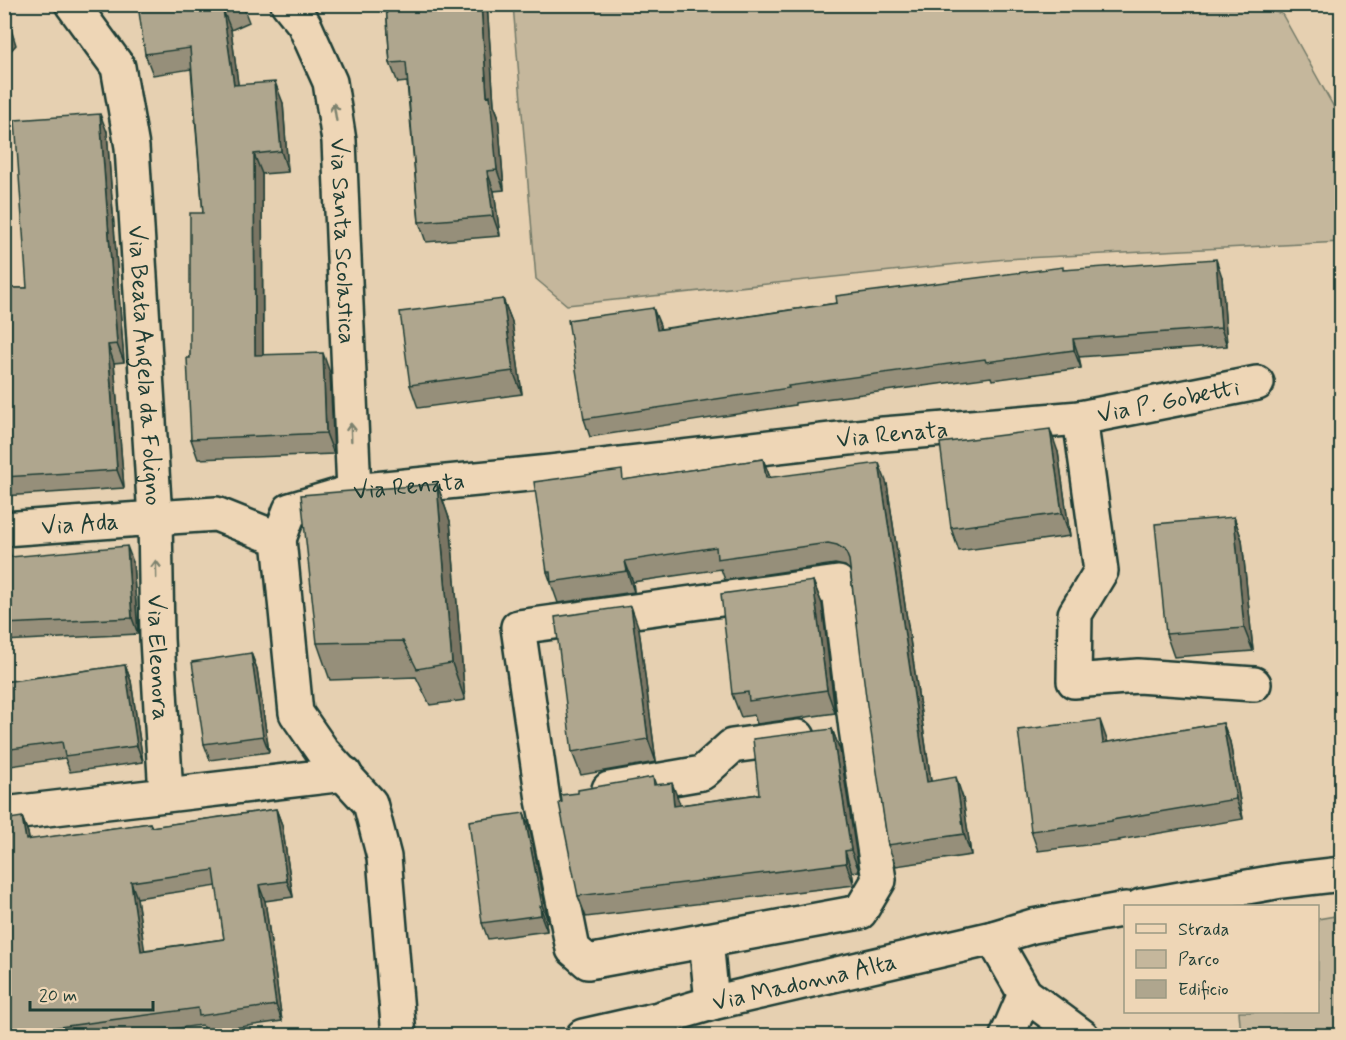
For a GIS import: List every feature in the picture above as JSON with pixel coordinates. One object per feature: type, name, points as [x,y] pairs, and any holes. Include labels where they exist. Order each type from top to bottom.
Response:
[{"type":"street","name":"Via Beata Angela da Foligno","points":[[72,4],[118,67],[132,147],[155,518],[216,514],[279,539]]},
{"type":"street","name":"Via Santa Scolastica","points":[[288,4],[304,24],[330,82],[339,141],[354,490]]},
{"type":"street","name":"Via P. Gobetti","points":[[1080,418],[1257,383]]},
{"type":"street","name":"Via Renata","points":[[279,539],[290,510],[354,490],[550,472],[884,434],[1080,418]]},
{"type":"street","points":[[1080,418],[1101,571],[1075,614],[1074,681],[1138,676],[1254,684]]},
{"type":"street","name":"Via Ada","points":[[4,528],[155,518]]},
{"type":"street","name":"Via Eleonora","points":[[155,518],[158,639],[166,795]]},
{"type":"street","points":[[279,539],[275,604],[296,713],[323,752],[370,803],[384,857],[399,1035]]},
{"type":"street","points":[[838,583],[856,729],[879,880],[860,912],[588,962],[573,949],[543,800],[518,627],[838,583]]},
{"type":"street","points":[[543,800],[702,773],[732,746],[856,729]]},
{"type":"street","points":[[4,814],[345,774]]},
{"type":"street","points":[[1147,905],[1281,881],[1341,874]]},
{"type":"street","name":"Via Madonna Alta","points":[[583,1035],[660,1027],[712,1003],[993,938],[1033,926],[1124,909]]},
{"type":"street","points":[[993,938],[1024,994],[1082,1035]]},
{"type":"street","points":[[706,940],[712,1003]]},
{"type":"street","points":[[1007,1035],[1024,994]]},
{"type":"green space","points":[[513,5],[1254,5],[1282,14],[1341,120],[1341,242],[1006,259],[567,305],[536,279]]},
{"type":"green space","points":[[1341,915],[1341,1035],[1241,1035],[1239,1013],[1319,1013],[1319,919]]},
{"type":"building","points":[[235,4],[223,10],[234,85],[275,82],[281,151],[254,154],[255,355],[323,353],[326,433],[191,439],[187,358],[190,358],[190,213],[203,213],[190,48],[145,54],[138,5]]},
{"type":"building","points":[[386,4],[481,4],[487,96],[490,95],[497,170],[487,171],[493,216],[419,222],[406,62],[390,63]]},
{"type":"building","points":[[4,23],[11,29],[4,35]]},
{"type":"building","points":[[100,114],[117,344],[108,345],[117,470],[4,477],[4,288],[27,288],[15,120]]},
{"type":"building","points":[[1216,259],[1221,328],[1073,339],[1074,350],[986,362],[985,359],[788,386],[789,388],[584,419],[568,320],[653,308],[657,330],[837,303],[836,296],[1063,267],[1063,270]]},
{"type":"building","points":[[503,299],[513,371],[410,385],[400,312]]},
{"type":"building","points":[[1050,429],[1062,513],[951,528],[940,443]]},
{"type":"building","points":[[763,459],[766,478],[879,463],[927,782],[956,777],[964,834],[888,845],[867,705],[849,560],[845,550],[837,545],[828,543],[717,559],[716,547],[625,561],[627,571],[551,582],[550,572],[547,572],[534,482],[622,470],[623,480]]},
{"type":"building","points":[[437,484],[452,663],[417,669],[403,641],[317,643],[301,495]]},
{"type":"building","points":[[1234,517],[1244,628],[1166,634],[1155,524]]},
{"type":"building","points":[[127,546],[132,618],[4,624],[4,551],[10,551],[11,557]]},
{"type":"building","points":[[813,581],[827,690],[749,701],[748,692],[732,694],[721,594]]},
{"type":"building","points":[[631,606],[648,739],[572,752],[555,617]]},
{"type":"building","points":[[251,653],[263,736],[204,744],[192,662]]},
{"type":"building","points":[[125,665],[137,746],[65,756],[62,742],[4,750],[4,682]]},
{"type":"building","points":[[1100,720],[1103,743],[1223,723],[1236,799],[1112,821],[1031,831],[1018,730]]},
{"type":"building","points":[[832,729],[851,850],[845,851],[846,863],[578,896],[559,803],[562,802],[561,795],[653,777],[654,785],[672,783],[674,806],[759,794],[753,739]]},
{"type":"building","points":[[276,809],[287,881],[259,885],[276,1005],[199,1016],[198,1008],[31,1031],[32,1035],[4,1035],[4,820],[22,817],[26,840],[150,823],[151,827]],"holes":[[[214,870],[224,939],[141,951],[131,882]]]},
{"type":"building","points":[[524,813],[542,905],[540,906],[541,915],[482,923],[469,821]]}]
